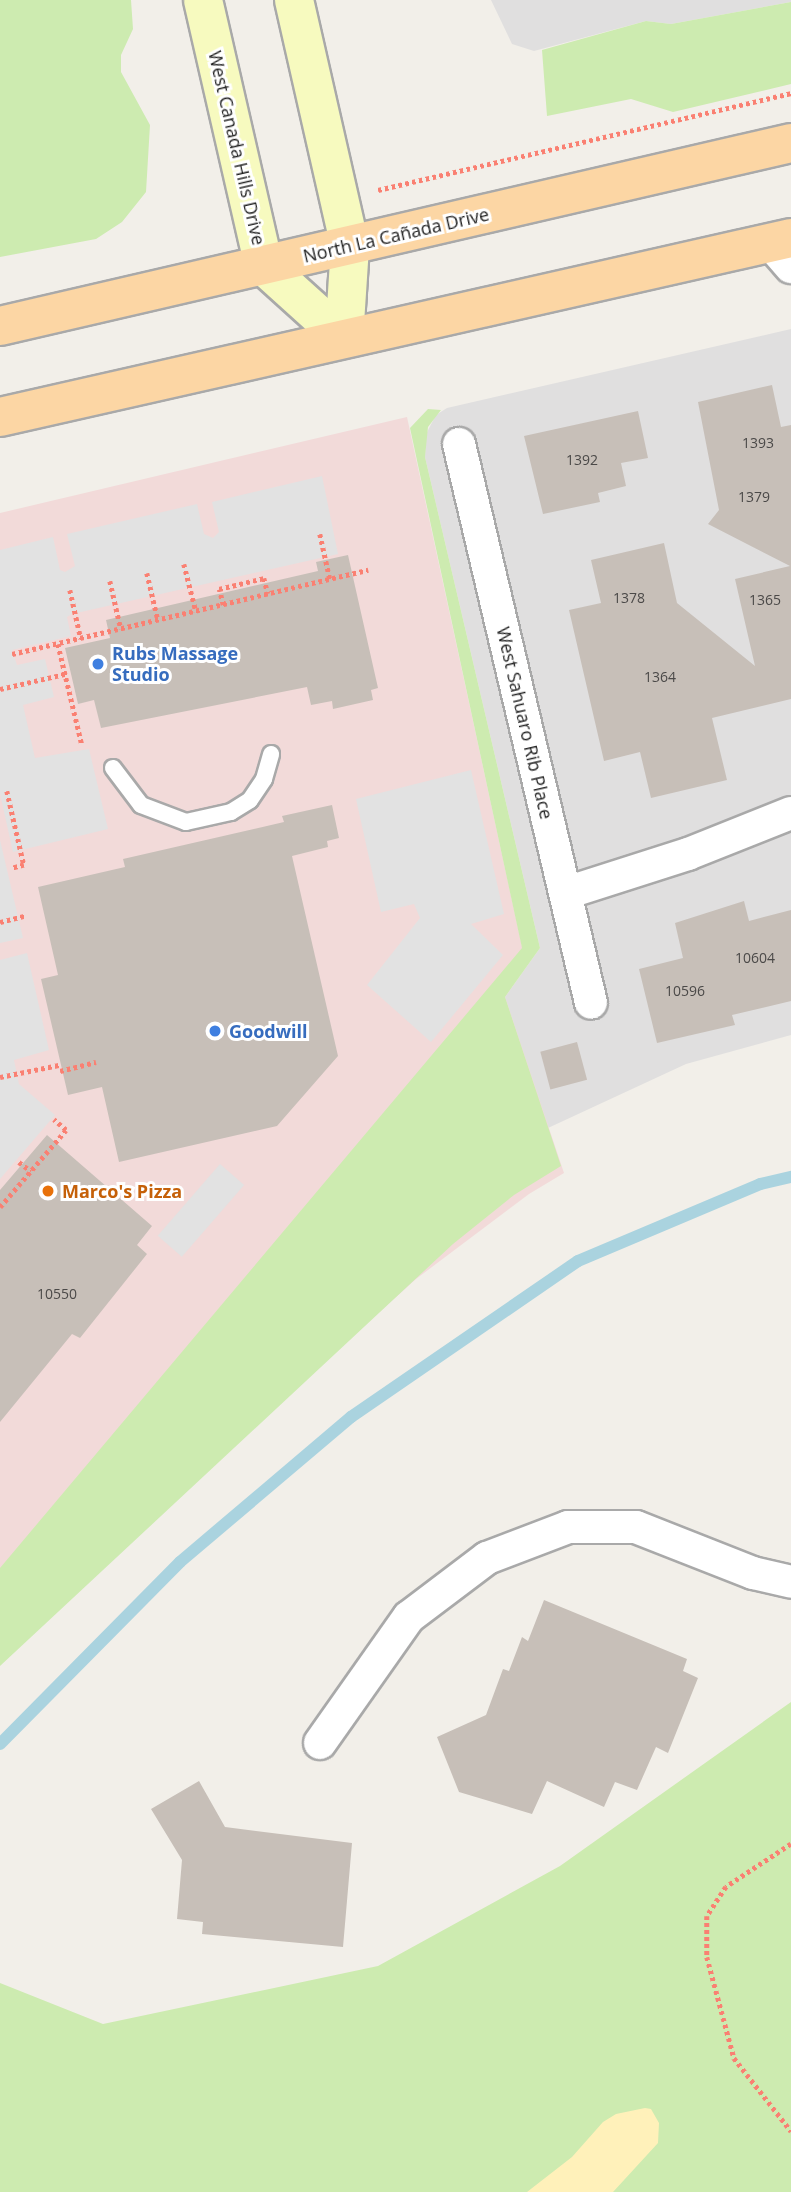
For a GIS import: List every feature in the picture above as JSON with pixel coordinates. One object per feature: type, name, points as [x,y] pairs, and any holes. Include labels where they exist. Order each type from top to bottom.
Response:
[{"type":"main road","name":"North La Cañada Drive","points":[[0,326],[791,143]]},
{"type":"main road","points":[[0,418],[344,338],[784,249]]},
{"type":"street","name":"West Canada Hills Drive","points":[[203,0],[264,266],[344,338]]},
{"type":"street","points":[[294,0],[350,246],[344,338]]},
{"type":"street","name":"West Sahuaro Rib Place","points":[[458,444],[592,1003]]},
{"type":"street","points":[[566,893],[688,854],[791,813]]},
{"type":"street","points":[[320,1743],[409,1617],[487,1558],[568,1527],[636,1527],[753,1573],[791,1582]]},
{"type":"lane","points":[[113,768],[141,805],[186,822],[231,812],[250,800],[264,779],[271,754]]},
{"type":"path","points":[[378,190],[791,93]]},
{"type":"path","points":[[320,534],[330,579]]},
{"type":"path","points":[[184,564],[196,611]]},
{"type":"path","points":[[12,654],[368,570]]},
{"type":"path","points":[[147,573],[158,620]]},
{"type":"path","points":[[223,605],[219,589],[230,586],[264,578],[268,594]]},
{"type":"path","points":[[110,581],[121,629]]},
{"type":"path","points":[[70,590],[81,639]]},
{"type":"path","points":[[58,644],[82,745]]},
{"type":"path","points":[[0,689],[65,674]]},
{"type":"path","points":[[7,791],[24,865],[13,868]]},
{"type":"path","points":[[0,922],[24,916]]},
{"type":"path","points":[[0,1077],[96,1062]]},
{"type":"path","points":[[0,1207],[2,1200],[66,1130],[54,1120]]},
{"type":"path","points":[[19,1162],[31,1171]]},
{"type":"path","points":[[791,1844],[726,1887],[707,1916],[707,1957],[734,2058],[791,2131]]},
{"type":"shaded area","points":[[491,0],[791,2],[671,24],[646,21],[534,51],[512,44]]},
{"type":"shaded area","points":[[791,329],[791,1035],[686,1064],[548,1128],[505,997],[540,948],[425,457],[426,434],[436,415],[447,408]]},
{"type":"shaded area","points":[[407,417],[526,965],[505,997],[564,1173],[529,1194],[416,1279],[0,1653],[0,513]]},
{"type":"shaded area","points":[[322,476],[338,554],[72,614],[67,617],[71,636],[12,650],[17,665],[45,659],[54,697],[23,705],[35,758],[89,749],[108,829],[13,852],[0,794],[0,550],[53,537],[60,570],[65,572],[75,566],[67,534],[197,504],[204,534],[213,538],[219,532],[212,502]]},
{"type":"shaded area","points":[[471,770],[504,914],[471,924],[503,955],[431,1042],[367,985],[420,918],[414,904],[381,912],[356,799]]},
{"type":"shaded area","points":[[0,840],[23,938],[0,943]]},
{"type":"shaded area","points":[[27,953],[49,1050],[14,1060],[19,1084],[55,1115],[0,1179],[0,960]]},
{"type":"shaded area","points":[[220,1164],[244,1185],[182,1257],[158,1236]]},
{"type":"green space","points":[[0,0],[131,0],[133,29],[121,55],[121,72],[150,125],[146,192],[122,222],[96,239],[0,257]]},
{"type":"green space","points":[[791,2],[791,84],[673,112],[631,99],[547,116],[542,50],[646,21],[671,24]]},
{"type":"green space","points":[[428,409],[441,410],[428,427],[425,457],[540,948],[505,997],[561,1166],[514,1195],[453,1244],[0,1666],[0,1568],[522,948],[410,428]]},
{"type":"green space","points":[[791,1702],[791,2192],[0,2192],[0,1983],[103,2024],[378,1966],[560,1866]]},
{"type":"sand","points":[[651,2109],[659,2123],[658,2143],[613,2192],[527,2192],[572,2157],[603,2122],[616,2114]]},
{"type":"building","points":[[772,385],[781,427],[791,425],[791,699],[712,718],[727,780],[651,798],[640,752],[604,761],[569,610],[601,603],[591,560],[664,543],[677,603],[755,666],[735,579],[790,566],[708,524],[719,510],[698,402]]},
{"type":"building","points":[[638,411],[648,458],[621,463],[626,486],[598,493],[600,502],[543,514],[524,436]]},
{"type":"building","points":[[348,555],[378,688],[371,690],[373,700],[333,709],[332,701],[311,705],[307,687],[101,728],[94,700],[78,704],[65,648],[110,638],[106,620],[318,571],[316,562]]},
{"type":"building","points":[[332,805],[339,838],[327,841],[328,847],[292,856],[338,1056],[277,1126],[119,1162],[102,1087],[68,1095],[41,979],[58,975],[38,887],[125,867],[123,859],[284,822],[282,816]]},
{"type":"building","points":[[744,901],[749,921],[791,910],[791,1001],[732,1015],[735,1025],[657,1043],[639,969],[683,958],[675,923]]},
{"type":"building","points":[[577,1042],[587,1080],[550,1090],[540,1052]]},
{"type":"building","points":[[47,1135],[152,1226],[137,1245],[147,1254],[80,1338],[72,1334],[0,1422],[0,1190]]},
{"type":"building","points":[[544,1600],[687,1659],[683,1671],[698,1678],[668,1753],[656,1747],[637,1790],[615,1782],[604,1807],[547,1781],[532,1814],[459,1792],[437,1737],[486,1715],[503,1669],[509,1671],[522,1637],[528,1641]]},
{"type":"building","points":[[199,1781],[225,1827],[352,1843],[343,1947],[202,1934],[203,1922],[177,1919],[182,1860],[151,1809]]},
{"type":"waterway","points":[[0,1744],[180,1562],[351,1417],[578,1261],[760,1184],[791,1177]]},
{"type":"place","name":"Rubs Massage Studio","points":[[98,664]]},
{"type":"place","name":"Goodwill","points":[[215,1031]]},
{"type":"place","name":"Marco's Pizza","points":[[48,1191]]}]
